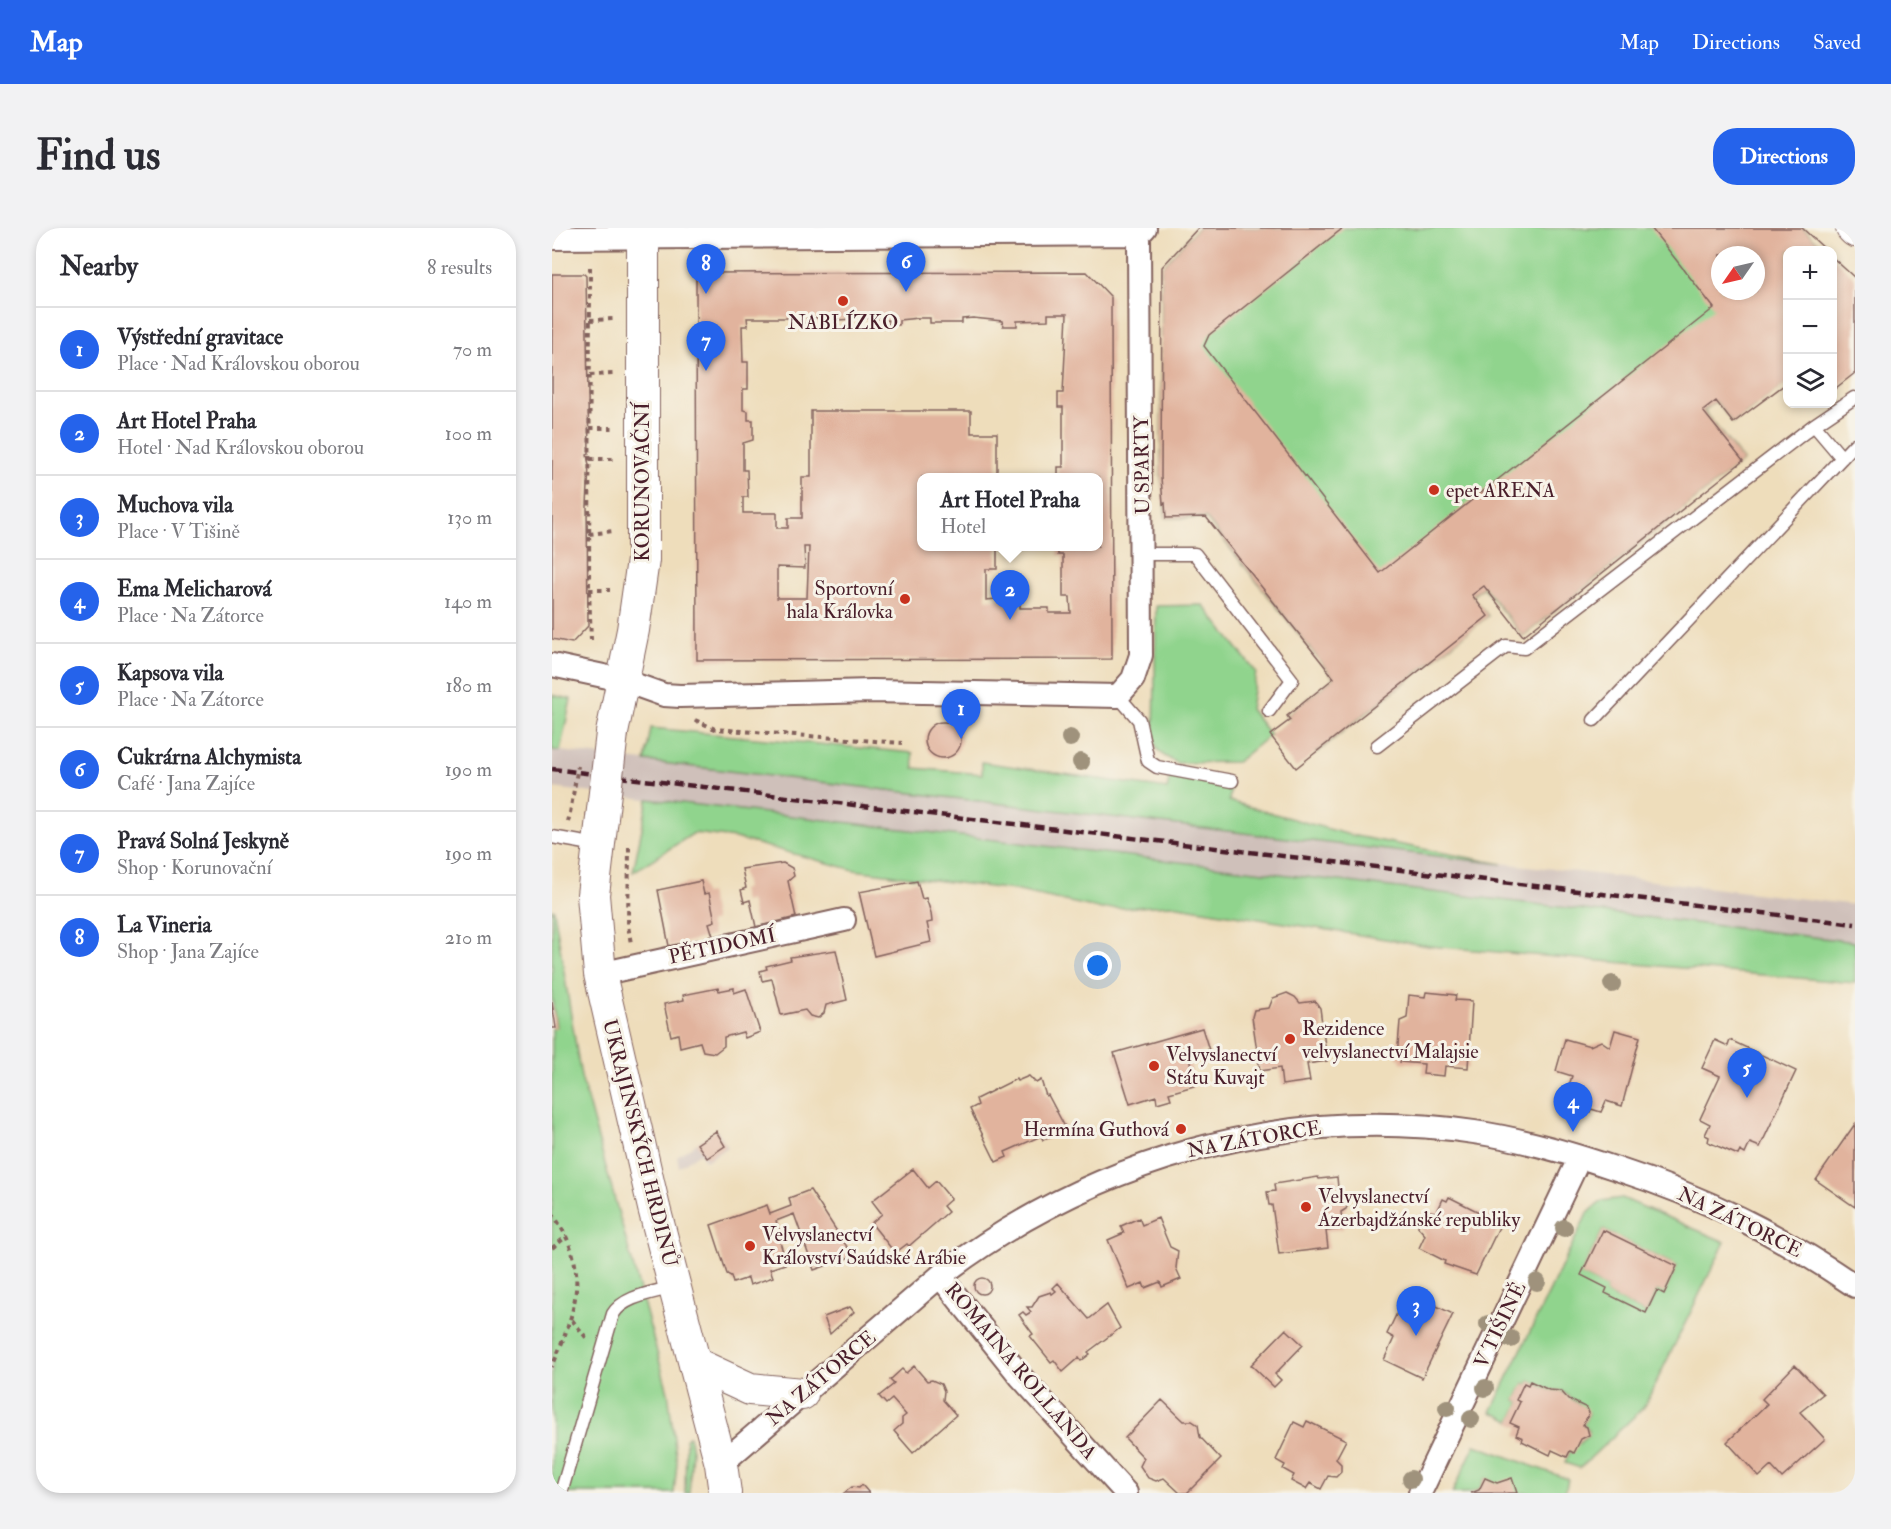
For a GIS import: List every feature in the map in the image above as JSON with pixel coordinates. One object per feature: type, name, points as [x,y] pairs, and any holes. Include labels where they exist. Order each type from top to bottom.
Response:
[{"type":"main road","name":"KORUNOVAČNÍ","points":[[600,831],[612,733],[643,560],[643,232]]},
{"type":"main road","name":"UKRAJINSKÝCH HRDINŮ","points":[[600,831],[593,895],[600,974],[723,1478],[737,1493]]},
{"type":"main road","points":[[696,1364],[750,1389],[802,1394]]},
{"type":"main road","points":[[708,1493],[723,1478]]},
{"type":"street","points":[[552,238],[643,232],[1142,231]]},
{"type":"street","name":"U SPARTY","points":[[1118,696],[1133,679],[1141,655],[1142,231]]},
{"type":"street","points":[[552,665],[622,680],[664,694],[680,696],[872,691],[1118,696]]},
{"type":"street","name":"PĚTIDOMÍ","points":[[600,974],[844,920]]},
{"type":"street","name":"NA ZÁTORCE","points":[[723,1478],[802,1394],[975,1249],[1018,1222],[1109,1177],[1182,1152],[1274,1132],[1324,1125],[1423,1127],[1473,1132],[1524,1141],[1655,1181],[1759,1226],[1855,1286]]},
{"type":"street","name":"V TIŠINĚ","points":[[1420,1493],[1580,1157]]},
{"type":"street","name":"ROMAINA ROLLANDA","points":[[940,1276],[1021,1377],[1126,1493]]},
{"type":"lane","points":[[1377,746],[1506,646],[1524,648],[1814,425],[1854,398]]},
{"type":"lane","points":[[1814,425],[1842,458]]},
{"type":"lane","points":[[1594,720],[1855,444]]},
{"type":"lane","points":[[1142,554],[1195,554],[1292,680],[1269,711]]},
{"type":"lane","points":[[1118,696],[1139,720],[1148,761],[1157,767],[1232,781]]},
{"type":"lane","points":[[552,837],[600,831]]},
{"type":"lane","points":[[561,1493],[613,1314],[617,1307],[626,1301],[675,1286]]},
{"type":"path","points":[[591,267],[589,534],[591,640]]},
{"type":"path","points":[[590,320],[615,319]]},
{"type":"path","points":[[590,375],[615,374]]},
{"type":"path","points":[[590,428],[615,428]]},
{"type":"path","points":[[590,459],[615,459]]},
{"type":"path","points":[[589,534],[614,531]]},
{"type":"path","points":[[589,590],[610,590]]},
{"type":"path","points":[[685,715],[715,729],[902,743]]},
{"type":"path","points":[[629,845],[628,925],[634,966]]},
{"type":"path","points":[[552,1214],[567,1236],[576,1264],[576,1291],[572,1319],[552,1367]]},
{"type":"path","points":[[552,1248],[567,1236]]},
{"type":"shaded area","points":[[552,750],[1855,905],[1855,942],[552,788]]},
{"type":"shaded area","points":[[717,1130],[728,1147],[706,1161],[700,1153],[679,1167],[677,1156]]},
{"type":"green space","name":"epet ARENA","points":[[1198,228],[1802,228],[1822,246],[1783,246],[1783,385],[1733,423],[1716,401],[1704,411],[1743,461],[1523,636],[1483,587],[1472,596],[1488,616],[1316,753],[1287,716],[1334,678],[1206,518],[1166,518],[1161,477],[1162,267]]},
{"type":"green space","points":[[1203,605],[1256,672],[1250,709],[1270,735],[1237,762],[1177,763],[1157,749],[1154,739],[1156,606]]},
{"type":"green space","points":[[552,695],[571,699],[560,751],[552,750]]},
{"type":"green space","points":[[651,728],[913,753],[914,768],[982,774],[982,762],[1167,789],[1170,776],[1231,786],[1229,801],[1350,835],[1502,864],[645,761]]},
{"type":"green space","points":[[648,799],[1855,942],[1855,983],[1429,946],[1172,905],[1102,909],[1014,890],[854,870],[735,838],[694,833],[633,872]]},
{"type":"green space","points":[[552,909],[554,910],[581,1077],[668,1392],[677,1463],[674,1493],[552,1493],[552,1028],[556,1027],[552,998]]},
{"type":"green space","points":[[1622,1198],[1725,1242],[1644,1407],[1580,1468],[1565,1463],[1570,1451],[1589,1435],[1587,1427],[1583,1425],[1589,1413],[1562,1391],[1549,1390],[1530,1381],[1528,1385],[1524,1383],[1516,1400],[1520,1402],[1511,1421],[1491,1412],[1587,1214],[1602,1201]],"holes":[[[1603,1230],[1677,1266],[1664,1293],[1657,1290],[1646,1313],[1605,1293],[1607,1288],[1581,1275]]]},
{"type":"green space","points":[[689,1436],[692,1450],[689,1493],[685,1493],[686,1438]]},
{"type":"green space","points":[[1475,1445],[1568,1479],[1565,1493],[1517,1493],[1485,1478],[1479,1490],[1470,1493],[1452,1493]]},
{"type":"building","points":[[1198,228],[1343,228],[1209,335],[1204,346],[1380,573],[1714,308],[1651,228],[1802,228],[1822,246],[1783,246],[1783,386],[1733,423],[1716,401],[1703,411],[1743,461],[1523,636],[1484,586],[1472,595],[1488,616],[1296,768],[1270,735],[1290,720],[1287,716],[1334,678],[1206,517],[1166,518],[1161,477],[1162,267]]},
{"type":"building","points":[[1837,262],[1855,278],[1855,373],[1837,387]]},
{"type":"building","points":[[1087,272],[1111,297],[1112,659],[697,660],[696,273]],"holes":[[[1048,314],[1067,314],[1063,393],[1058,393],[1058,407],[1063,407],[1063,467],[1058,467],[1058,473],[1103,473],[1103,551],[1058,551],[1058,555],[1063,555],[1063,597],[1070,597],[1071,613],[1049,613],[1049,608],[1020,608],[1020,597],[986,600],[986,569],[997,569],[997,551],[917,551],[917,473],[997,473],[997,433],[971,433],[971,411],[811,411],[811,477],[802,477],[802,518],[788,518],[788,528],[777,528],[777,513],[743,513],[743,497],[748,497],[747,470],[743,470],[743,443],[753,440],[753,420],[748,420],[748,411],[743,410],[743,389],[748,389],[748,362],[743,362],[742,326],[748,326],[747,318],[792,318],[792,323],[807,323],[807,318],[838,318],[838,320],[870,318],[870,321],[889,320],[889,325],[899,325],[899,320],[919,318],[930,318],[930,323],[962,323],[962,319],[973,318],[1002,321],[1003,326],[1017,326],[1017,321],[1048,320]],[[804,547],[809,547],[807,598],[777,598],[777,567],[805,568]]]},
{"type":"building","points":[[552,274],[584,274],[586,276],[589,454],[587,455],[589,465],[588,626],[572,643],[552,639]]},
{"type":"building","points":[[943,722],[955,728],[961,740],[955,752],[943,758],[931,752],[925,740],[931,728]]},
{"type":"building","points":[[783,863],[792,868],[794,876],[788,881],[796,917],[756,927],[750,900],[744,902],[741,890],[746,888],[742,869]]},
{"type":"building","points":[[701,881],[704,894],[709,893],[710,897],[715,921],[709,923],[713,936],[669,946],[658,890]]},
{"type":"building","points":[[917,881],[922,899],[926,898],[931,913],[932,922],[927,923],[931,942],[874,956],[859,892]]},
{"type":"building","points":[[836,950],[847,1000],[826,1005],[824,1013],[818,1018],[810,1016],[805,1010],[781,1015],[772,979],[762,981],[760,971],[767,969],[766,966],[791,960],[790,957]]},
{"type":"building","points":[[718,988],[719,991],[734,988],[734,993],[746,989],[760,1032],[745,1038],[743,1032],[724,1037],[724,1046],[715,1053],[703,1051],[700,1042],[680,1047],[678,1034],[671,1036],[664,1004],[684,1000],[683,995]]},
{"type":"building","points":[[1426,992],[1456,995],[1455,1000],[1472,1001],[1468,1068],[1445,1066],[1444,1076],[1423,1074],[1424,1064],[1400,1062],[1401,1059],[1397,1058],[1400,1021],[1407,1018],[1409,995],[1425,997]]},
{"type":"building","name":"Rezidence velvyslanectví Malajsie","points":[[1287,993],[1300,1003],[1315,1001],[1320,1008],[1327,1061],[1307,1064],[1310,1081],[1282,1085],[1280,1068],[1260,1071],[1252,1017],[1254,1010],[1269,1008],[1273,998]]},
{"type":"building","points":[[552,1002],[556,1028],[552,1028]]},
{"type":"building","name":"Velvyslanectví Státu Kuvajt","points":[[1202,1028],[1209,1050],[1189,1055],[1194,1086],[1169,1093],[1171,1099],[1157,1103],[1156,1096],[1130,1104],[1114,1053]]},
{"type":"building","points":[[1615,1030],[1640,1037],[1622,1106],[1606,1101],[1601,1112],[1591,1109],[1590,1112],[1564,1102],[1572,1076],[1556,1071],[1565,1039],[1590,1046],[1601,1041],[1610,1047]]},
{"type":"building","points":[[1715,1040],[1728,1046],[1730,1040],[1796,1071],[1760,1147],[1750,1143],[1745,1154],[1740,1151],[1738,1155],[1708,1142],[1709,1137],[1705,1135],[1710,1124],[1700,1119],[1720,1076],[1702,1068]]},
{"type":"building","points":[[1029,1076],[1036,1083],[1041,1080],[1046,1096],[1048,1095],[1066,1129],[1052,1137],[1043,1140],[1041,1136],[1005,1152],[1007,1157],[996,1162],[970,1109],[978,1105],[976,1099],[1016,1079],[1017,1081]]},
{"type":"building","points":[[1855,1124],[1855,1207],[1816,1180]]},
{"type":"building","points":[[716,1131],[725,1146],[707,1158],[697,1144]]},
{"type":"building","points":[[913,1169],[928,1188],[936,1181],[951,1199],[943,1206],[948,1212],[909,1246],[907,1244],[895,1253],[871,1223],[882,1214],[872,1201]]},
{"type":"building","points":[[1318,1177],[1319,1179],[1337,1177],[1339,1198],[1344,1198],[1348,1204],[1341,1212],[1343,1229],[1326,1231],[1328,1248],[1279,1254],[1272,1205],[1269,1205],[1267,1192],[1275,1191],[1274,1184]]},
{"type":"building","name":"Velvyslanectví Království Saúdské Arábie","points":[[810,1190],[853,1256],[814,1270],[794,1214],[776,1221],[781,1235],[778,1236],[785,1264],[770,1269],[773,1277],[750,1285],[748,1278],[733,1283],[731,1276],[727,1274],[711,1225],[767,1205],[770,1214],[791,1206],[789,1198]]},
{"type":"building","points":[[1449,1197],[1497,1221],[1495,1224],[1499,1227],[1476,1275],[1444,1264],[1445,1261],[1419,1248],[1425,1235],[1418,1227],[1419,1216],[1427,1211],[1437,1212],[1443,1199],[1447,1201]]},
{"type":"building","points":[[1139,1218],[1142,1225],[1158,1218],[1170,1247],[1178,1251],[1176,1268],[1181,1279],[1162,1287],[1160,1282],[1145,1288],[1143,1283],[1129,1289],[1108,1240],[1124,1233],[1121,1226]]},
{"type":"building","points":[[1603,1230],[1677,1266],[1664,1294],[1657,1290],[1646,1313],[1605,1293],[1607,1288],[1581,1275]]},
{"type":"building","points":[[979,1278],[985,1278],[990,1286],[988,1292],[979,1294],[974,1289],[974,1283]]},
{"type":"building","points":[[1058,1283],[1089,1319],[1107,1305],[1120,1328],[1088,1352],[1090,1354],[1081,1361],[1079,1358],[1063,1372],[1054,1360],[1051,1362],[1030,1336],[1033,1334],[1019,1315],[1023,1312],[1026,1315],[1031,1312],[1027,1307],[1032,1307],[1039,1296],[1056,1291],[1053,1288]]},
{"type":"building","points":[[1414,1295],[1453,1314],[1422,1378],[1384,1360],[1394,1338],[1387,1334],[1397,1313],[1403,1316]]},
{"type":"building","points":[[850,1307],[854,1312],[830,1334],[824,1317]]},
{"type":"building","points":[[1286,1329],[1303,1345],[1275,1374],[1281,1380],[1274,1387],[1251,1365]]},
{"type":"building","points":[[1795,1365],[1823,1394],[1800,1412],[1825,1439],[1782,1478],[1771,1466],[1759,1477],[1727,1442],[1767,1404],[1762,1399]]},
{"type":"building","points":[[914,1366],[927,1381],[932,1380],[941,1384],[944,1391],[943,1400],[956,1415],[913,1453],[894,1431],[902,1424],[902,1418],[906,1415],[892,1399],[886,1404],[879,1396],[894,1384],[890,1380],[902,1369],[906,1373]]},
{"type":"building","points":[[1530,1381],[1549,1390],[1561,1391],[1568,1399],[1587,1408],[1589,1413],[1583,1425],[1587,1427],[1589,1435],[1581,1439],[1574,1453],[1570,1451],[1567,1457],[1552,1450],[1550,1455],[1522,1441],[1523,1438],[1516,1435],[1519,1427],[1510,1423],[1520,1402],[1516,1400],[1524,1383],[1528,1385]]},
{"type":"building","points":[[1162,1400],[1184,1421],[1192,1421],[1198,1425],[1200,1437],[1221,1459],[1187,1493],[1180,1493],[1164,1478],[1156,1481],[1148,1478],[1140,1466],[1144,1458],[1125,1438]]},
{"type":"building","points":[[1307,1421],[1346,1440],[1336,1459],[1341,1464],[1341,1472],[1336,1477],[1328,1476],[1321,1489],[1310,1483],[1306,1489],[1291,1481],[1294,1475],[1283,1469],[1285,1465],[1276,1460],[1294,1422],[1304,1427]]},
{"type":"building","points":[[1485,1478],[1497,1483],[1512,1478],[1517,1493],[1471,1493],[1479,1490]]},
{"type":"building","points":[[862,1485],[869,1493],[844,1493],[852,1487],[859,1488]]},
{"type":"railway","points":[[552,769],[1855,924]]},
{"type":"place","name":"Cukrárna Alchymista","points":[[906,292]]},
{"type":"place","name":"La Vineria","points":[[706,294]]},
{"type":"place","name":"NABLÍZKO","points":[[843,301]]},
{"type":"place","name":"Pravá Solná Jeskyně","points":[[706,371]]},
{"type":"place","name":"epet ARENA","points":[[1434,490]]},
{"type":"place","name":"Sportovní hala Královka","points":[[905,599]]},
{"type":"place","name":"Art Hotel Praha","points":[[1010,620]]},
{"type":"place","name":"Výstřední gravitace","points":[[961,739]]},
{"type":"place","name":"Rezidence velvyslanectví Malajsie","points":[[1290,1039]]},
{"type":"place","name":"Velvyslanectví Státu Kuvajt","points":[[1154,1066]]},
{"type":"place","name":"Kapsova vila","points":[[1747,1098]]},
{"type":"place","name":"Hermína Guthová","points":[[1181,1129]]},
{"type":"place","name":"Ema Melicharová","points":[[1573,1132]]},
{"type":"place","name":"Velvyslanectví Ázerbajdžánské republiky","points":[[1306,1207]]},
{"type":"place","name":"Velvyslanectví Království Saúdské Arábie","points":[[750,1246]]},
{"type":"place","name":"Muchova vila","points":[[1416,1336]]}]
